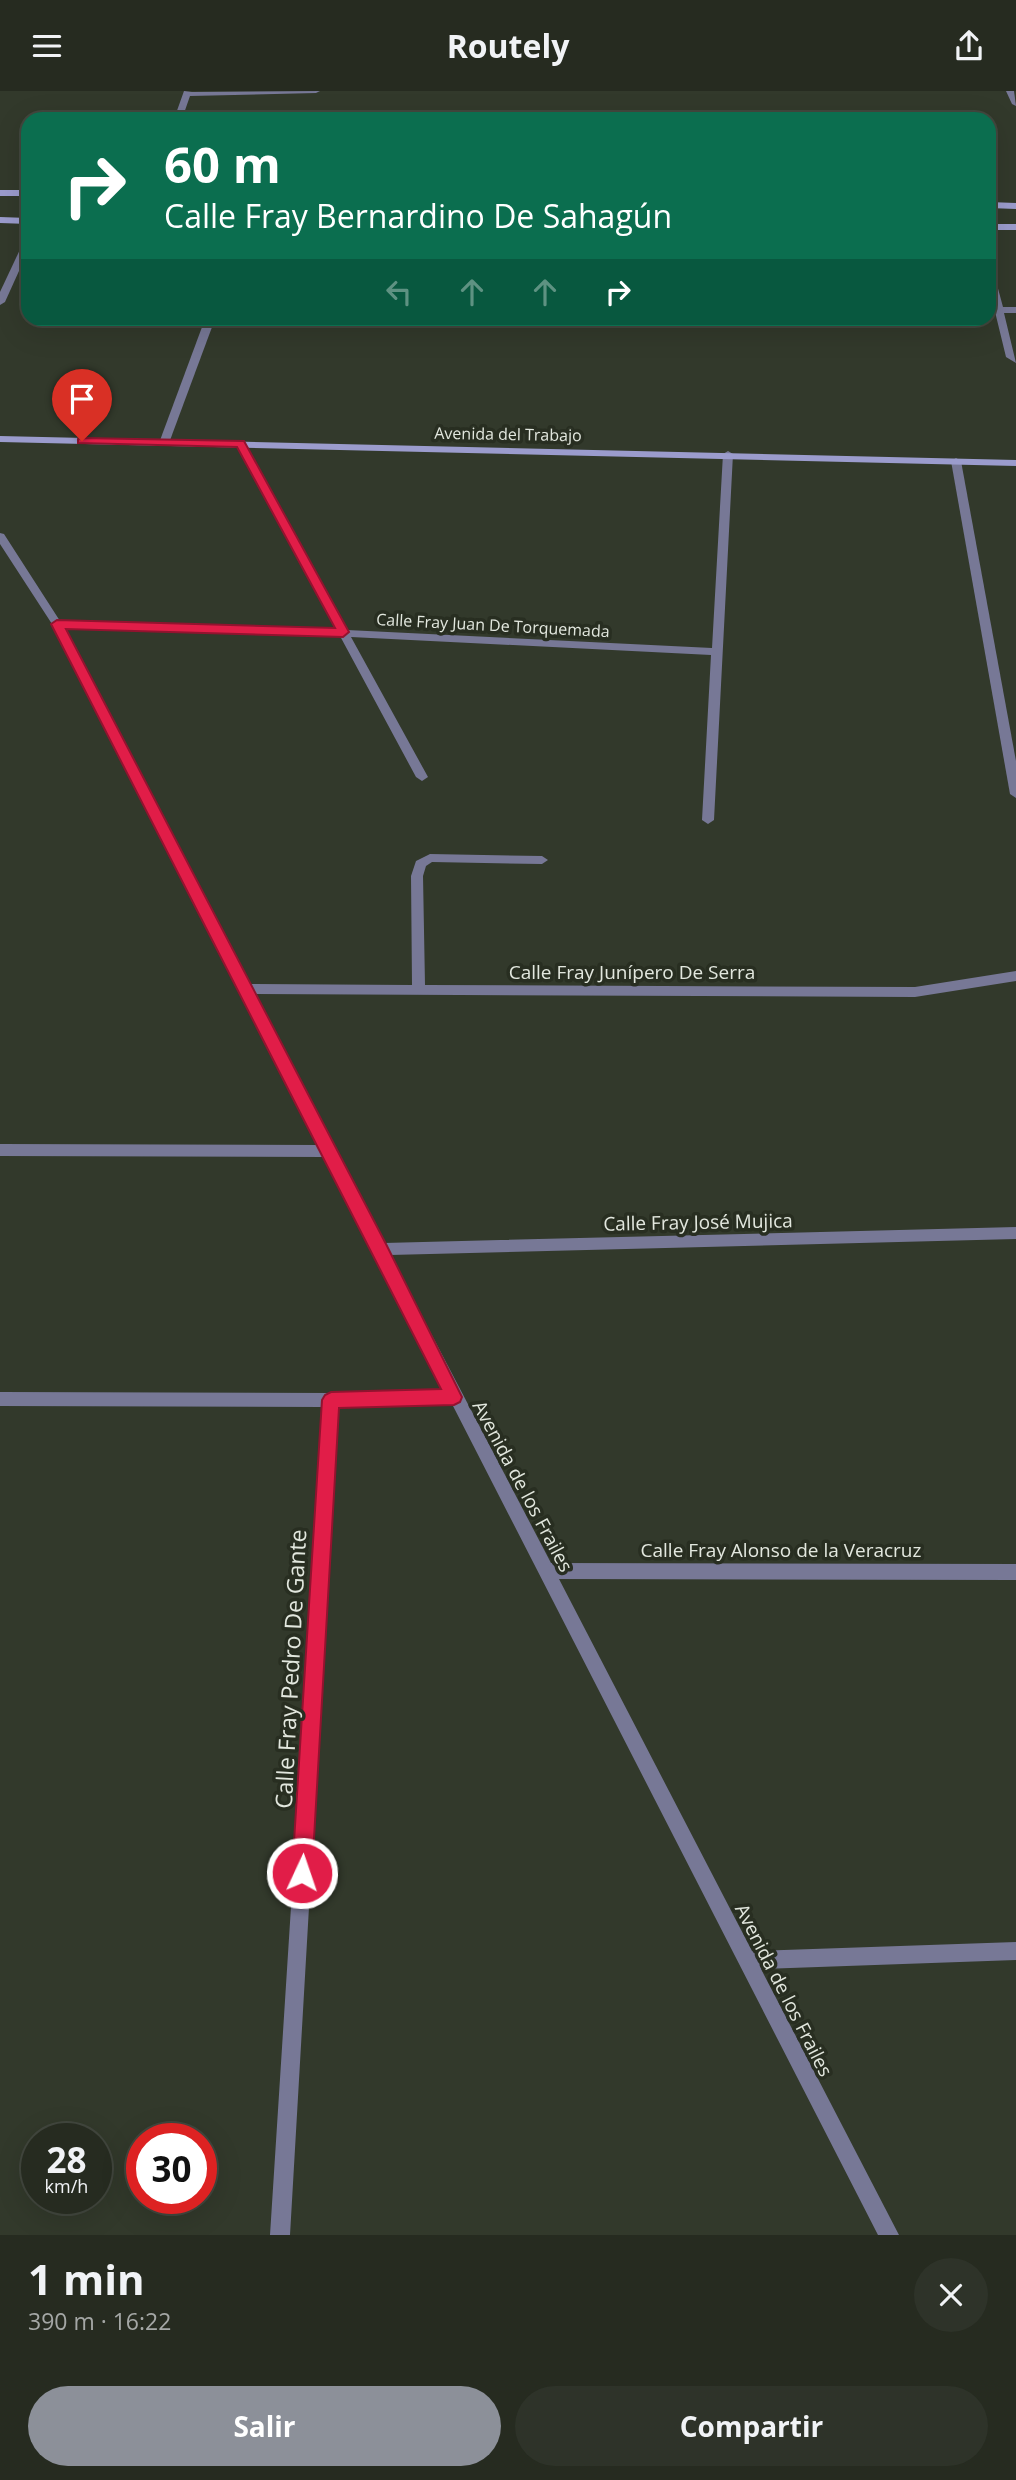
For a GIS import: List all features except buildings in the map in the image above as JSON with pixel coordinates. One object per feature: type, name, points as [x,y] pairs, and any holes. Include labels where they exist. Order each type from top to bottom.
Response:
[{"type":"street","points":[[181,112],[188,93],[316,91]]},
{"type":"street","points":[[1010,91],[1016,104]]},
{"type":"street","points":[[0,193],[21,193]]},
{"type":"street","points":[[996,205],[1016,206]]},
{"type":"street","points":[[0,220],[21,221]]},
{"type":"street","points":[[996,227],[1016,227]]},
{"type":"street","points":[[0,302],[21,256]]},
{"type":"street","points":[[996,301],[1011,357],[1016,360]]},
{"type":"street","points":[[998,310],[1016,310]]},
{"type":"street","points":[[164,443],[207,326]]},
{"type":"street","name":"Avenida del Trabajo","points":[[0,439],[728,454],[1016,463]]},
{"type":"street","points":[[240,444],[422,777]]},
{"type":"street","points":[[708,820],[728,454]]},
{"type":"street","points":[[956,461],[1016,794]]},
{"type":"street","name":"Avenida de los Frailes","points":[[0,536],[57,624],[889,2235]]},
{"type":"street","name":"Calle Fray Juan De Torquemada","points":[[57,624],[343,632],[717,652]]},
{"type":"street","points":[[419,990],[416,876],[420,864],[430,858],[542,860]]},
{"type":"street","name":"Calle Fray Junípero De Serra","points":[[246,989],[915,992],[1016,977]]},
{"type":"street","points":[[0,1150],[330,1151]]},
{"type":"street","name":"Calle Fray José Mujica","points":[[380,1249],[1016,1233]]},
{"type":"street","points":[[0,1399],[331,1400],[454,1397]]},
{"type":"street","name":"Calle Fray Pedro De Gante","points":[[280,2235],[331,1400]]},
{"type":"street","name":"Calle Fray Alonso de la Veracruz","points":[[546,1571],[1016,1572]]},
{"type":"street","points":[[747,1961],[1016,1951]]},
{"type":"route","points":[[82,441],[240,444],[343,632],[57,624],[454,1397],[331,1400],[302,1873]]}]
